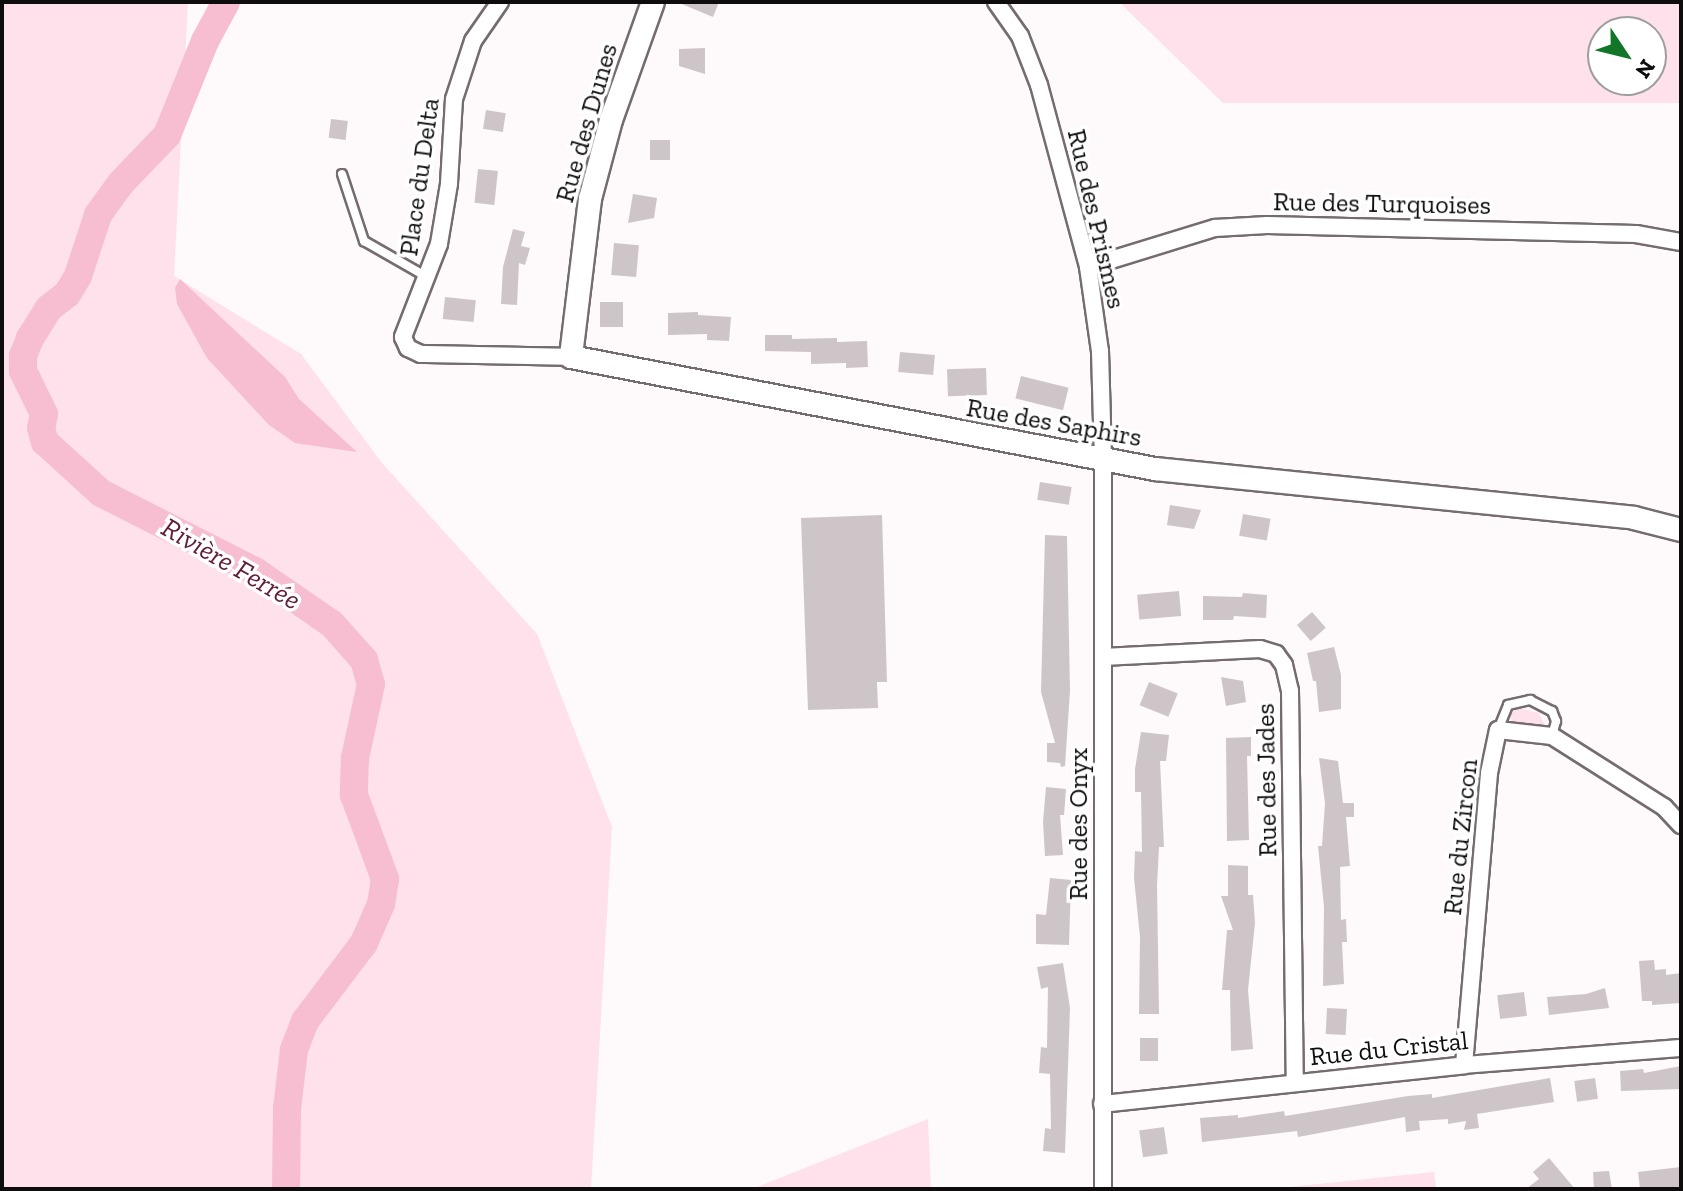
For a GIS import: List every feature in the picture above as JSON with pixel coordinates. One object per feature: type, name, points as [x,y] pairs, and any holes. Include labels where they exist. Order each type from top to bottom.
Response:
[{"type":"street","name":"Place du Delta","points":[[421,354],[408,348],[403,337],[429,278],[439,244],[449,184],[454,99],[473,41],[500,2]]},
{"type":"street","name":"Rue des Dunes","points":[[571,357],[590,199],[611,120],[653,2]]},
{"type":"street","name":"Rue des Prismes","points":[[996,2],[1020,36],[1039,85],[1088,267],[1101,363],[1103,460]]},
{"type":"street","name":"Rue des Turquoises","points":[[1088,267],[1215,228],[1267,225],[1636,234],[1681,242]]},
{"type":"street","name":"Rue des Saphirs","points":[[421,354],[571,357],[1155,469],[1634,518],[1681,530]]},
{"type":"street","name":"Rue des Onyx","points":[[1103,460],[1103,1189]]},
{"type":"street","name":"Rue des Jades","points":[[1103,657],[1260,649],[1276,654],[1284,665],[1290,691],[1295,1082]]},
{"type":"street","name":"Rue du Zircon","points":[[1464,1065],[1489,773],[1498,730],[1552,736],[1664,807],[1681,825]]},
{"type":"street","name":"Rue du Cristal","points":[[1102,1104],[1464,1065],[1681,1048]]},
{"type":"lane","points":[[342,174],[364,241],[429,278]]},
{"type":"lane","points":[[1498,730],[1508,705],[1530,700],[1552,711],[1556,721],[1552,736]]},
{"type":"shaded area","points":[[2,2],[188,2],[174,276],[301,354],[382,463],[537,634],[612,827],[591,1189],[2,1189]]},
{"type":"shaded area","points":[[1119,2],[1681,2],[1681,103],[1223,103]]},
{"type":"shaded area","points":[[180,279],[285,377],[299,399],[357,452],[295,443],[269,425],[207,358],[177,304],[175,288]]},
{"type":"shaded area","points":[[1519,708],[1539,713],[1546,728],[1539,730],[1531,725],[1512,723],[1510,714]]},
{"type":"shaded area","points":[[928,1119],[931,1189],[752,1189]]},
{"type":"shaded area","points":[[1434,1172],[1436,1189],[1269,1189]]},
{"type":"building","points":[[677,2],[719,2],[713,17]]},
{"type":"building","points":[[705,48],[705,74],[679,66],[679,49]]},
{"type":"building","points":[[486,110],[506,113],[503,132],[483,129]]},
{"type":"building","points":[[331,119],[348,121],[346,140],[329,138]]},
{"type":"building","points":[[650,140],[670,140],[670,160],[650,160]]},
{"type":"building","points":[[478,169],[498,171],[494,205],[474,203]]},
{"type":"building","points":[[633,194],[657,198],[654,218],[628,223]]},
{"type":"building","points":[[513,229],[525,232],[521,246],[530,248],[525,265],[519,263],[517,305],[501,304],[503,267]]},
{"type":"building","points":[[614,243],[639,245],[636,277],[611,275]]},
{"type":"building","points":[[445,297],[476,300],[474,322],[443,319]]},
{"type":"building","points":[[600,302],[623,302],[623,327],[600,327]]},
{"type":"building","points":[[698,312],[698,315],[731,317],[729,341],[707,340],[707,334],[668,335],[668,313]]},
{"type":"building","points":[[765,335],[792,335],[792,339],[837,338],[837,342],[867,341],[868,367],[846,368],[846,363],[811,364],[811,352],[765,351]]},
{"type":"building","points":[[900,352],[935,355],[933,375],[898,372]]},
{"type":"building","points":[[986,368],[987,395],[948,396],[947,369]]},
{"type":"building","points":[[1021,376],[1069,388],[1063,410],[1015,398]]},
{"type":"building","points":[[1040,482],[1072,487],[1069,505],[1037,500]]},
{"type":"building","points":[[1170,505],[1201,510],[1194,529],[1167,525]]},
{"type":"building","points":[[1243,514],[1271,519],[1267,541],[1239,536]]},
{"type":"building","points":[[882,515],[887,682],[877,682],[878,708],[808,710],[801,518]]},
{"type":"building","points":[[1045,535],[1067,536],[1070,691],[1065,766],[1061,767],[1060,763],[1047,762],[1047,743],[1055,743],[1041,692]]},
{"type":"building","points":[[1179,591],[1181,616],[1139,620],[1137,595]]},
{"type":"building","points":[[1243,593],[1267,595],[1266,618],[1234,616],[1233,620],[1203,620],[1203,596],[1242,597]]},
{"type":"building","points":[[1312,612],[1326,628],[1311,641],[1297,625]]},
{"type":"building","points":[[1334,647],[1341,675],[1341,709],[1319,712],[1316,681],[1313,681],[1307,653]]},
{"type":"building","points":[[1221,677],[1243,681],[1246,702],[1226,706]]},
{"type":"building","points":[[1149,682],[1178,694],[1168,717],[1140,705]]},
{"type":"building","points":[[1141,732],[1169,735],[1166,761],[1160,761],[1164,847],[1159,847],[1157,885],[1159,1014],[1139,1014],[1140,937],[1134,878],[1135,851],[1142,852],[1141,792],[1135,792]]},
{"type":"building","points":[[1251,737],[1251,756],[1247,756],[1249,840],[1227,841],[1226,738]]},
{"type":"building","points":[[1319,758],[1338,761],[1343,803],[1354,803],[1354,817],[1346,817],[1350,866],[1340,867],[1341,920],[1346,919],[1347,942],[1342,942],[1344,984],[1323,986],[1324,907],[1318,846],[1322,846],[1325,803]]},
{"type":"building","points":[[1046,787],[1066,789],[1064,815],[1060,815],[1063,855],[1045,856],[1043,822]]},
{"type":"building","points":[[1228,865],[1248,866],[1248,895],[1253,895],[1255,923],[1248,990],[1253,1049],[1231,1051],[1230,990],[1222,990],[1227,930],[1233,930],[1221,896],[1228,896]]},
{"type":"building","points":[[1050,878],[1071,880],[1069,945],[1036,944],[1036,914],[1046,915]]},
{"type":"building","points":[[1654,960],[1655,970],[1666,969],[1666,975],[1681,973],[1681,1003],[1652,1005],[1652,1001],[1642,1001],[1639,961]]},
{"type":"building","points":[[1063,963],[1070,1008],[1065,1153],[1043,1151],[1045,1128],[1051,1129],[1050,1074],[1039,1073],[1041,1047],[1047,1048],[1048,987],[1041,989],[1037,967]]},
{"type":"building","points":[[1605,988],[1609,1008],[1549,1015],[1547,997],[1586,994]]},
{"type":"building","points":[[1524,992],[1527,1016],[1500,1019],[1497,995]]},
{"type":"building","points":[[1327,1008],[1347,1009],[1346,1035],[1326,1034]]},
{"type":"building","points":[[1140,1038],[1158,1038],[1158,1061],[1140,1061]]},
{"type":"building","points":[[1681,1066],[1681,1089],[1621,1091],[1620,1071],[1643,1069],[1644,1073]]},
{"type":"building","points":[[1550,1078],[1554,1102],[1477,1114],[1479,1128],[1464,1130],[1466,1121],[1448,1124],[1448,1119],[1419,1121],[1420,1130],[1406,1132],[1405,1117],[1298,1137],[1297,1131],[1202,1142],[1200,1118],[1238,1115],[1238,1118],[1284,1111],[1285,1116],[1408,1096],[1432,1094],[1432,1098]]},
{"type":"building","points":[[1595,1078],[1598,1099],[1577,1102],[1574,1081]]},
{"type":"building","points":[[1164,1127],[1168,1154],[1143,1157],[1139,1130]]},
{"type":"building","points":[[1549,1158],[1575,1189],[1526,1189],[1539,1179],[1533,1172]]},
{"type":"building","points":[[1681,1167],[1681,1189],[1640,1189],[1638,1172]]},
{"type":"building","points":[[1609,1171],[1612,1189],[1594,1189],[1593,1172]]},
{"type":"waterway","name":"Rivière Ferrée","points":[[226,2],[205,41],[167,135],[121,183],[98,215],[78,276],[67,294],[49,308],[30,338],[23,356],[23,371],[44,414],[41,428],[45,442],[101,493],[255,571],[332,624],[364,660],[371,684],[355,758],[354,795],[385,879],[381,904],[364,943],[305,1021],[294,1050],[287,1109],[286,1189]]}]
